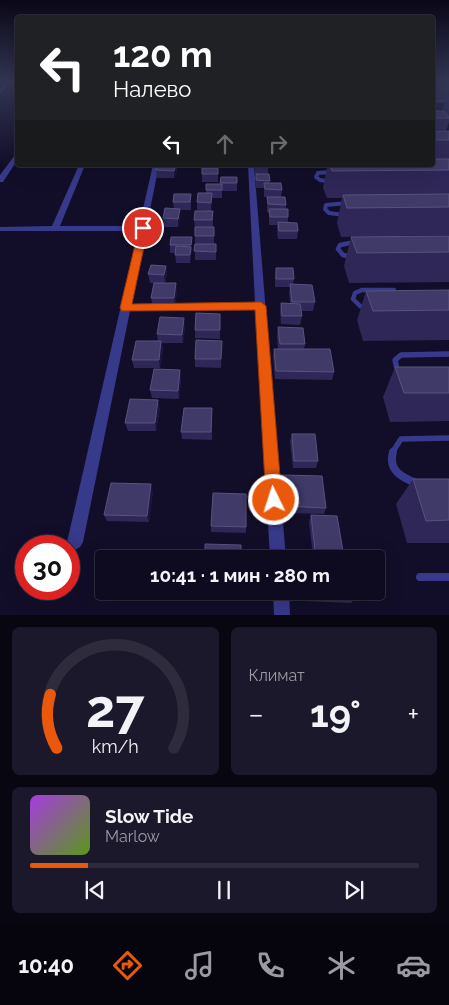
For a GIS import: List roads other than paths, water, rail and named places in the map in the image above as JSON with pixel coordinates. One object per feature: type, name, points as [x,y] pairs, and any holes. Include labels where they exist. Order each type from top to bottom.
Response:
[{"type":"street","points":[[0,180],[15,158]]},
{"type":"street","points":[[55,228],[81,167]]},
{"type":"street","points":[[77,535],[156,167]]},
{"type":"street","points":[[251,167],[277,550]]},
{"type":"street","points":[[0,229],[143,228]]},
{"type":"street","points":[[126,308],[261,306]]},
{"type":"street","points":[[281,600],[282,615]]},
{"type":"lane","points":[[435,110],[442,110]]},
{"type":"lane","points":[[435,111],[442,118],[435,118]]},
{"type":"lane","points":[[333,172],[318,173],[316,177],[328,182],[337,182]]},
{"type":"lane","points":[[347,215],[329,213],[325,208],[326,205],[332,203],[352,203]]},
{"type":"lane","points":[[352,258],[343,255],[338,249],[340,244],[346,242],[365,242]]},
{"type":"lane","points":[[370,310],[360,306],[354,300],[355,293],[362,290],[401,290]]},
{"type":"lane","points":[[409,375],[397,369],[395,360],[401,354],[449,354]]},
{"type":"lane","points":[[423,483],[414,483],[396,473],[390,460],[392,448],[401,439],[449,438]]},
{"type":"lane","points":[[420,577],[449,577]]}]
